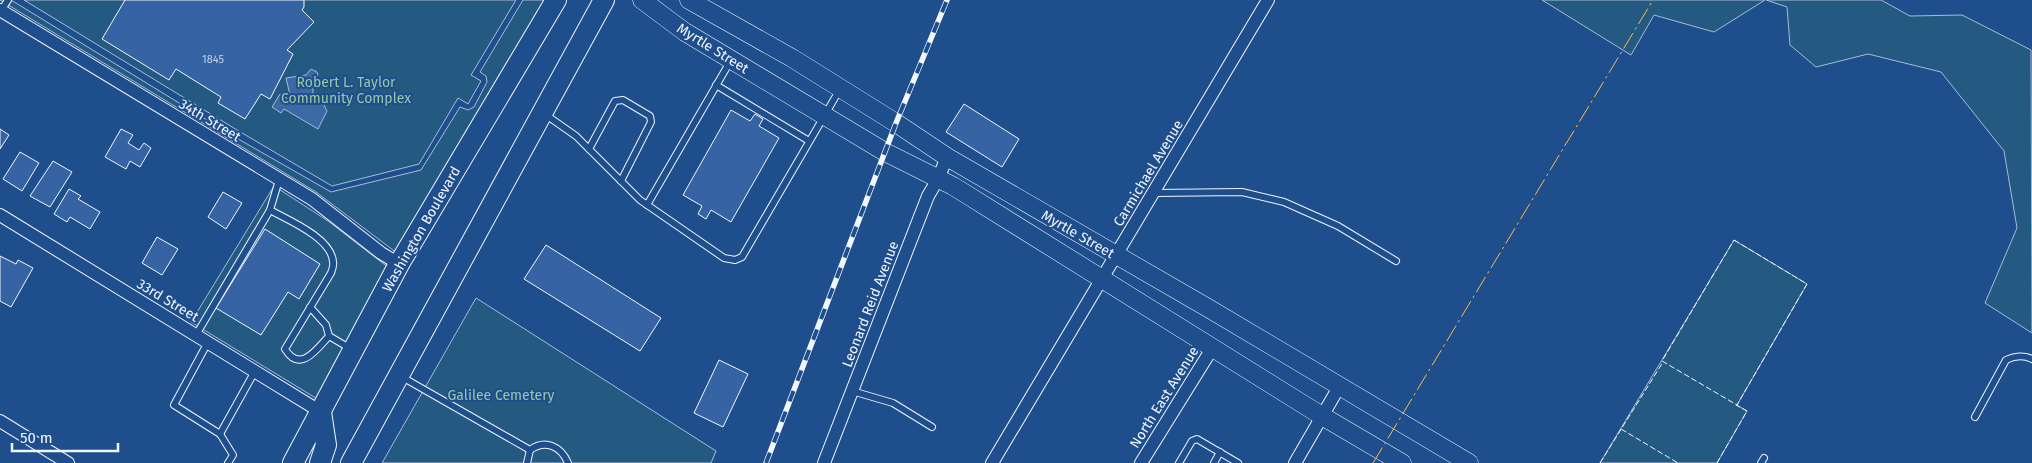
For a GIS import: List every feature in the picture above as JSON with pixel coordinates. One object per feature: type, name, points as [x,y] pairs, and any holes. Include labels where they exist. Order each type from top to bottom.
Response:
[{"type":"main road","name":"Washington Boulevard","points":[[293,463],[399,264],[556,0]]},
{"type":"main road","points":[[351,463],[604,0]]},
{"type":"main road","points":[[320,463],[326,445],[321,412]]},
{"type":"street","name":"Myrtle Street","points":[[642,0],[685,32],[885,152],[953,186],[1322,416],[1402,463]]},
{"type":"street","name":"Myrtle Street","points":[[689,0],[792,58],[947,157],[1469,463]]},
{"type":"street","name":"Carmichael Avenue","points":[[992,463],[1103,280],[1268,0]]},
{"type":"street","name":"34th Street","points":[[2,10],[326,209],[381,253],[399,264]]},
{"type":"street","name":"Leonard Reid Avenue","points":[[824,463],[928,196],[938,179],[947,157]]},
{"type":"street","name":"33rd Street","points":[[0,215],[321,412]]},
{"type":"street","name":"North East Avenue","points":[[1141,463],[1213,347]]},
{"type":"street","points":[[1295,463],[1339,387]]},
{"type":"street","points":[[0,421],[68,463]]},
{"type":"lane","points":[[647,205],[731,59]]},
{"type":"lane","points":[[716,85],[809,140]]},
{"type":"lane","points":[[542,112],[576,136],[647,205],[724,258],[735,260],[742,257],[840,88]]},
{"type":"lane","points":[[589,149],[615,101],[623,100],[650,116],[652,122],[621,180]]},
{"type":"lane","points":[[196,335],[270,210],[279,180]]},
{"type":"lane","points":[[1154,193],[1242,192],[1284,202],[1338,226],[1396,261]]},
{"type":"lane","points":[[270,210],[321,240],[329,250],[333,262],[331,273],[285,349],[289,356],[299,360],[307,358],[329,336]]},
{"type":"lane","points":[[310,308],[326,325],[329,336],[353,351]]},
{"type":"lane","points":[[208,342],[174,405],[220,434],[233,455],[228,463]]},
{"type":"lane","points":[[1974,417],[2006,360],[2011,357],[2027,356],[2032,360]]},
{"type":"lane","points":[[220,434],[255,371]]},
{"type":"lane","points":[[399,375],[530,450]]},
{"type":"lane","points":[[852,391],[892,403],[932,427]]},
{"type":"lane","points":[[1179,463],[1192,441],[1197,440],[1238,463]]},
{"type":"lane","points":[[527,463],[530,450],[538,445],[548,444],[559,450],[568,463]]},
{"type":"lane","points":[[1214,463],[1220,452]]},
{"type":"green space","points":[[0,0],[11,0],[233,136],[331,192],[421,170],[460,107],[468,110],[474,107],[487,82],[486,76],[480,72],[523,0],[548,0],[397,253],[316,192]]},
{"type":"green space","name":"Robert L. Taylor Community Complex","points":[[24,0],[516,0],[471,75],[481,81],[468,104],[458,98],[419,164],[332,186]]},
{"type":"green space","points":[[1542,0],[1765,0],[1714,32],[1654,15],[1631,55]]},
{"type":"green space","points":[[1766,0],[1881,0],[1910,16],[1962,15],[2031,50],[2032,333],[1985,303],[2017,228],[2004,151],[1941,72],[1868,54],[1816,67],[1790,45],[1787,7]]},
{"type":"green space","points":[[274,186],[328,221],[389,268],[319,400],[191,322]]},
{"type":"green space","points":[[1734,240],[1807,284],[1737,405],[1747,411],[1717,463],[1600,463]]},
{"type":"green space","name":"Galilee Cemetery","points":[[476,298],[716,451],[711,463],[382,463]]},
{"type":"shaded area","points":[[311,69],[317,72],[318,75],[313,81],[313,99],[323,103],[327,111],[318,129],[284,109],[281,113],[272,107],[280,94],[291,99],[286,78],[306,75]]},
{"type":"building","name":"Robert L. Taylor Community Complex","points":[[125,0],[304,0],[302,10],[314,22],[287,50],[293,54],[270,99],[261,94],[245,119],[218,103],[221,97],[176,69],[169,80],[102,39]]},
{"type":"building","points":[[964,104],[1019,139],[1002,167],[946,132]]},
{"type":"building","points":[[731,110],[750,121],[755,114],[763,119],[759,126],[779,138],[731,222],[711,210],[706,219],[698,214],[702,206],[683,195]]},
{"type":"building","points":[[0,129],[9,135],[0,149]]},
{"type":"building","points":[[121,129],[133,135],[128,143],[139,150],[144,143],[151,148],[140,167],[130,161],[126,169],[105,157]]},
{"type":"building","points":[[20,152],[39,163],[22,191],[3,179]]},
{"type":"building","points":[[53,161],[72,172],[50,207],[30,196]]},
{"type":"building","points":[[69,189],[81,196],[78,199],[100,212],[90,229],[70,217],[67,222],[54,214]]},
{"type":"building","points":[[223,192],[242,203],[226,229],[208,217]]},
{"type":"building","points":[[265,229],[320,264],[299,299],[288,292],[261,335],[216,308]]},
{"type":"building","points":[[157,237],[178,249],[162,275],[142,263]]},
{"type":"building","points":[[546,245],[661,318],[640,351],[524,279]]},
{"type":"building","points":[[0,256],[16,264],[18,260],[33,268],[11,307],[0,301]]},
{"type":"building","points":[[719,360],[748,374],[723,427],[694,413]]},
{"type":"railway","points":[[766,463],[896,123],[947,0]]},
{"type":"fence","points":[[1734,240],[1807,284],[1737,405],[1662,361],[1734,240]]},
{"type":"fence","points":[[1600,463],[1663,362]]},
{"type":"fence","points":[[1717,463],[1747,411],[1736,405]]},
{"type":"fence","points":[[1621,429],[1678,463]]},
{"type":"power","points":[[1373,463],[1653,0]]}]
